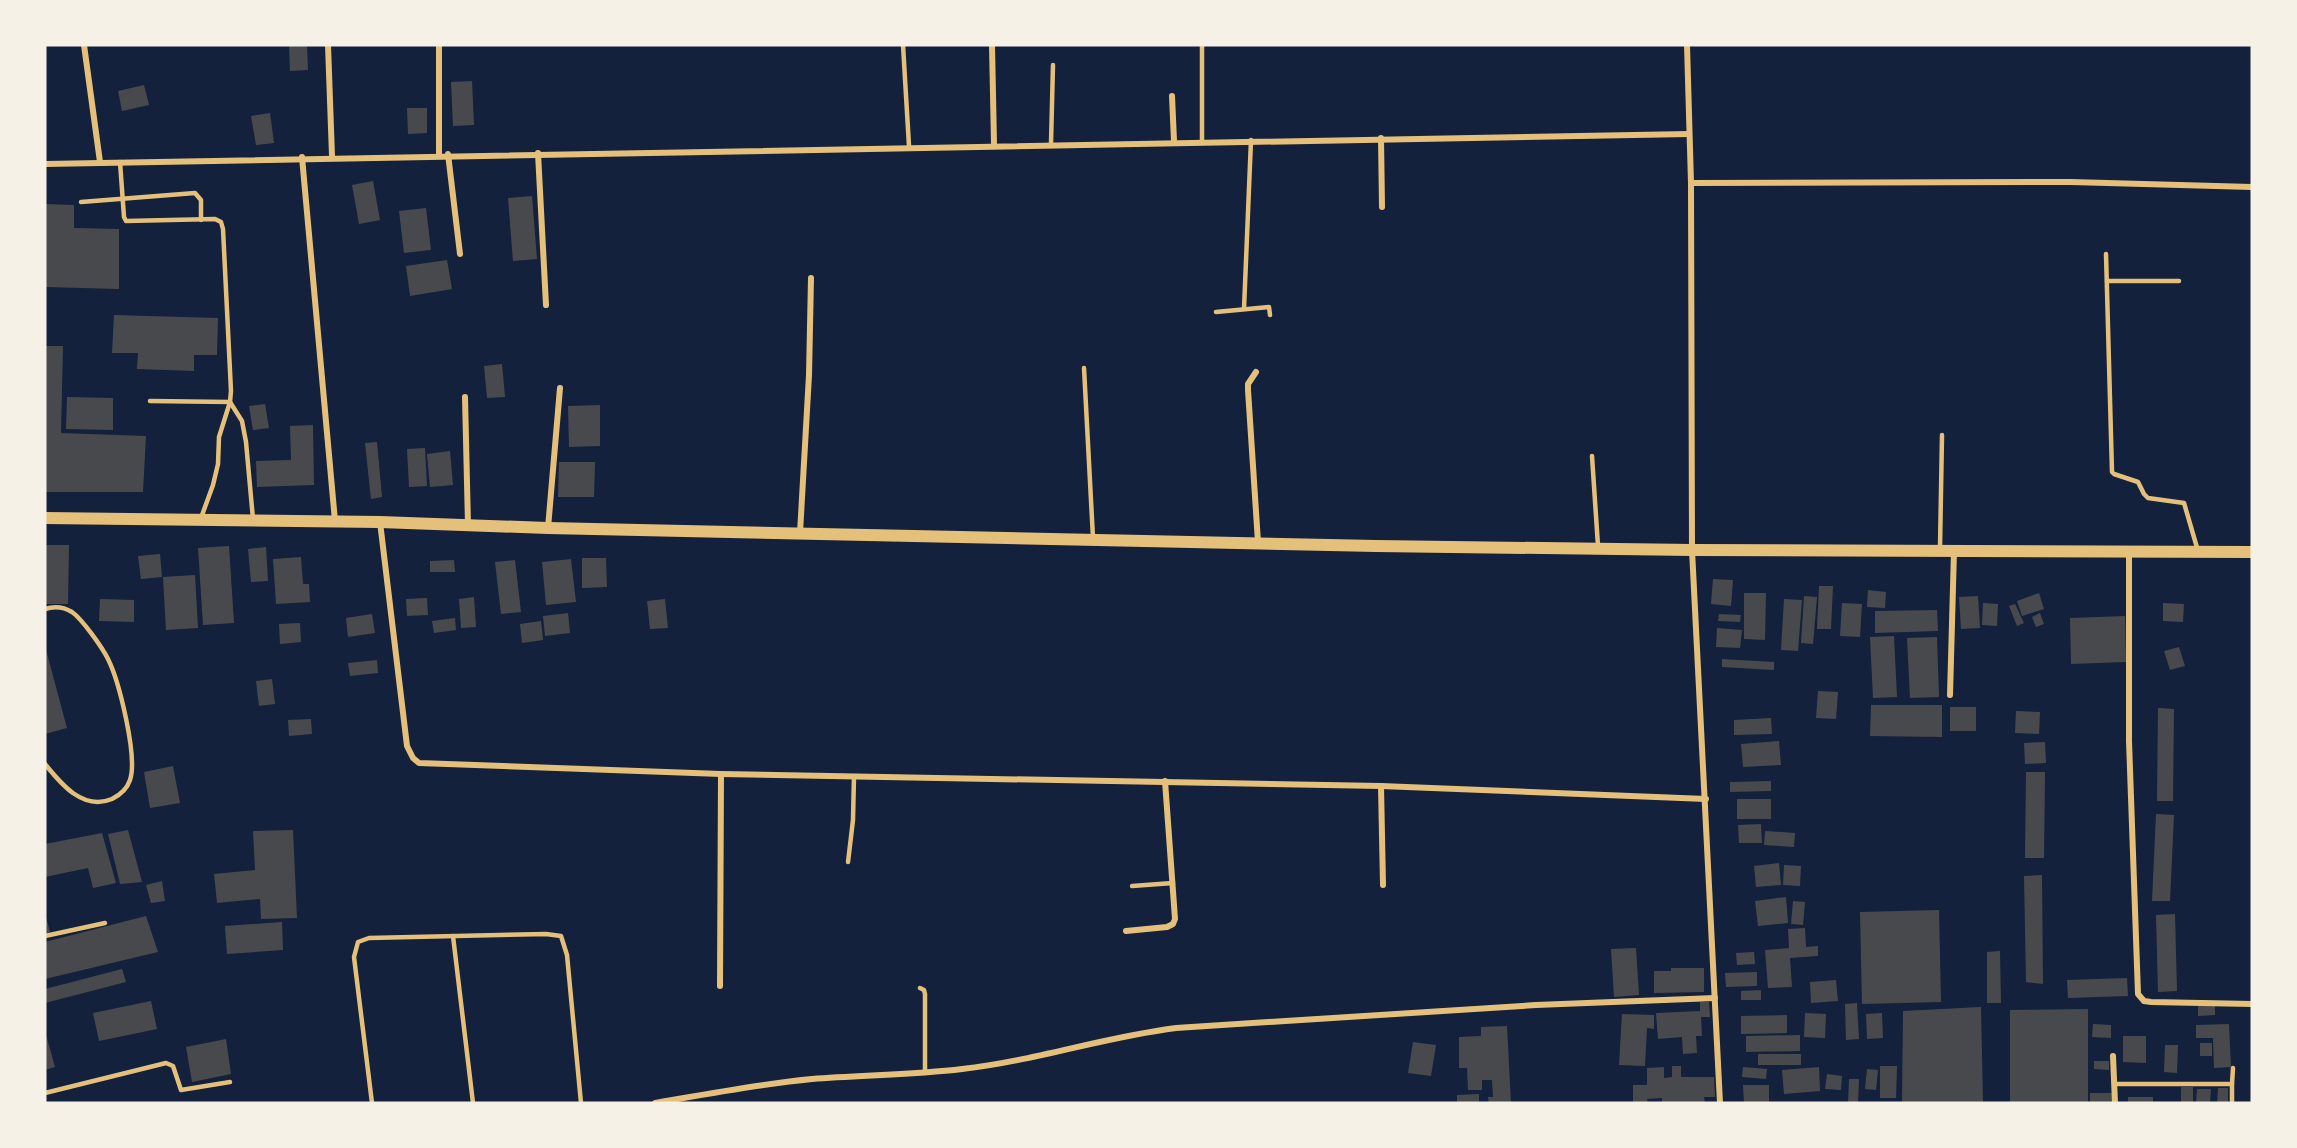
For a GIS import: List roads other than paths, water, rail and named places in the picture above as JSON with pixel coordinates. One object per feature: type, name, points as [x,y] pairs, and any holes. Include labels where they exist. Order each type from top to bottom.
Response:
[{"type":"main road","points":[[45,518],[335,521],[548,528],[1598,549],[2252,552]]},
{"type":"street","points":[[84,45],[100,162]]},
{"type":"street","points":[[328,45],[332,156]]},
{"type":"street","points":[[992,45],[994,144]]},
{"type":"street","points":[[1687,45],[1691,183],[1692,550],[1720,1103]]},
{"type":"street","points":[[439,46],[439,154]]},
{"type":"street","points":[[1172,96],[1174,141]]},
{"type":"street","points":[[45,164],[439,154],[1689,134]]},
{"type":"street","points":[[1381,138],[1382,207]]},
{"type":"street","points":[[538,153],[546,305]]},
{"type":"street","points":[[448,154],[460,254]]},
{"type":"street","points":[[302,157],[335,521]]},
{"type":"street","points":[[1691,183],[2071,182],[2252,187]]},
{"type":"street","points":[[800,533],[809,375],[811,278]]},
{"type":"street","points":[[1256,372],[1248,384],[1248,390],[1258,542]]},
{"type":"street","points":[[548,528],[561,388]]},
{"type":"street","points":[[465,397],[468,525]]},
{"type":"street","points":[[380,522],[406,746],[413,758],[426,764],[721,774],[1381,786],[1706,799]]},
{"type":"street","points":[[1950,695],[1954,551]]},
{"type":"street","points":[[2129,552],[2129,741],[2138,994],[2144,1001],[2151,1002],[2252,1004]]},
{"type":"street","points":[[720,986],[721,774]]},
{"type":"street","points":[[1126,931],[1173,924],[1175,919],[1165,781]]},
{"type":"street","points":[[1381,786],[1383,885]]},
{"type":"street","points":[[655,1103],[723,1091],[810,1080],[990,1065],[1122,1036],[1176,1028],[1536,1005],[1715,998]]},
{"type":"street","points":[[2113,1056],[2115,1103]]},
{"type":"lane","points":[[903,45],[909,146]]},
{"type":"lane","points":[[1202,45],[1202,141]]},
{"type":"lane","points":[[1052,143],[1053,64]]},
{"type":"lane","points":[[1244,309],[1251,140]]},
{"type":"lane","points":[[120,162],[126,221],[215,219],[221,222],[223,229],[231,373],[230,402],[219,437],[218,464],[213,485],[200,520]]},
{"type":"lane","points":[[81,202],[195,193],[201,200],[201,220]]},
{"type":"lane","points":[[2106,254],[2112,471],[2114,474],[2138,482],[2148,498],[2184,503],[2198,551]]},
{"type":"lane","points":[[2107,281],[2179,281]]},
{"type":"lane","points":[[1216,312],[1269,307],[1270,315]]},
{"type":"lane","points":[[1084,368],[1093,540]]},
{"type":"lane","points":[[150,401],[230,402]]},
{"type":"lane","points":[[230,402],[242,421],[253,520]]},
{"type":"lane","points":[[1940,551],[1942,435]]},
{"type":"lane","points":[[1592,456],[1598,549]]},
{"type":"lane","points":[[45,609],[63,608],[73,612],[107,657],[116,681],[130,743],[131,778],[126,788],[118,796],[105,802],[90,802],[76,796],[45,764]]},
{"type":"lane","points":[[848,862],[853,820],[854,776]]},
{"type":"lane","points":[[1132,886],[1173,883]]},
{"type":"lane","points":[[45,936],[105,923]]},
{"type":"lane","points":[[372,1103],[354,957],[358,942],[369,938],[546,934],[561,936],[567,955],[581,1103]]},
{"type":"lane","points":[[453,936],[473,1103]]},
{"type":"lane","points":[[920,988],[925,994],[925,1072]]},
{"type":"lane","points":[[45,1093],[166,1063],[173,1066],[181,1090],[230,1082]]},
{"type":"lane","points":[[2232,1103],[2233,1068]]},
{"type":"lane","points":[[2114,1084],[2232,1084]]}]
